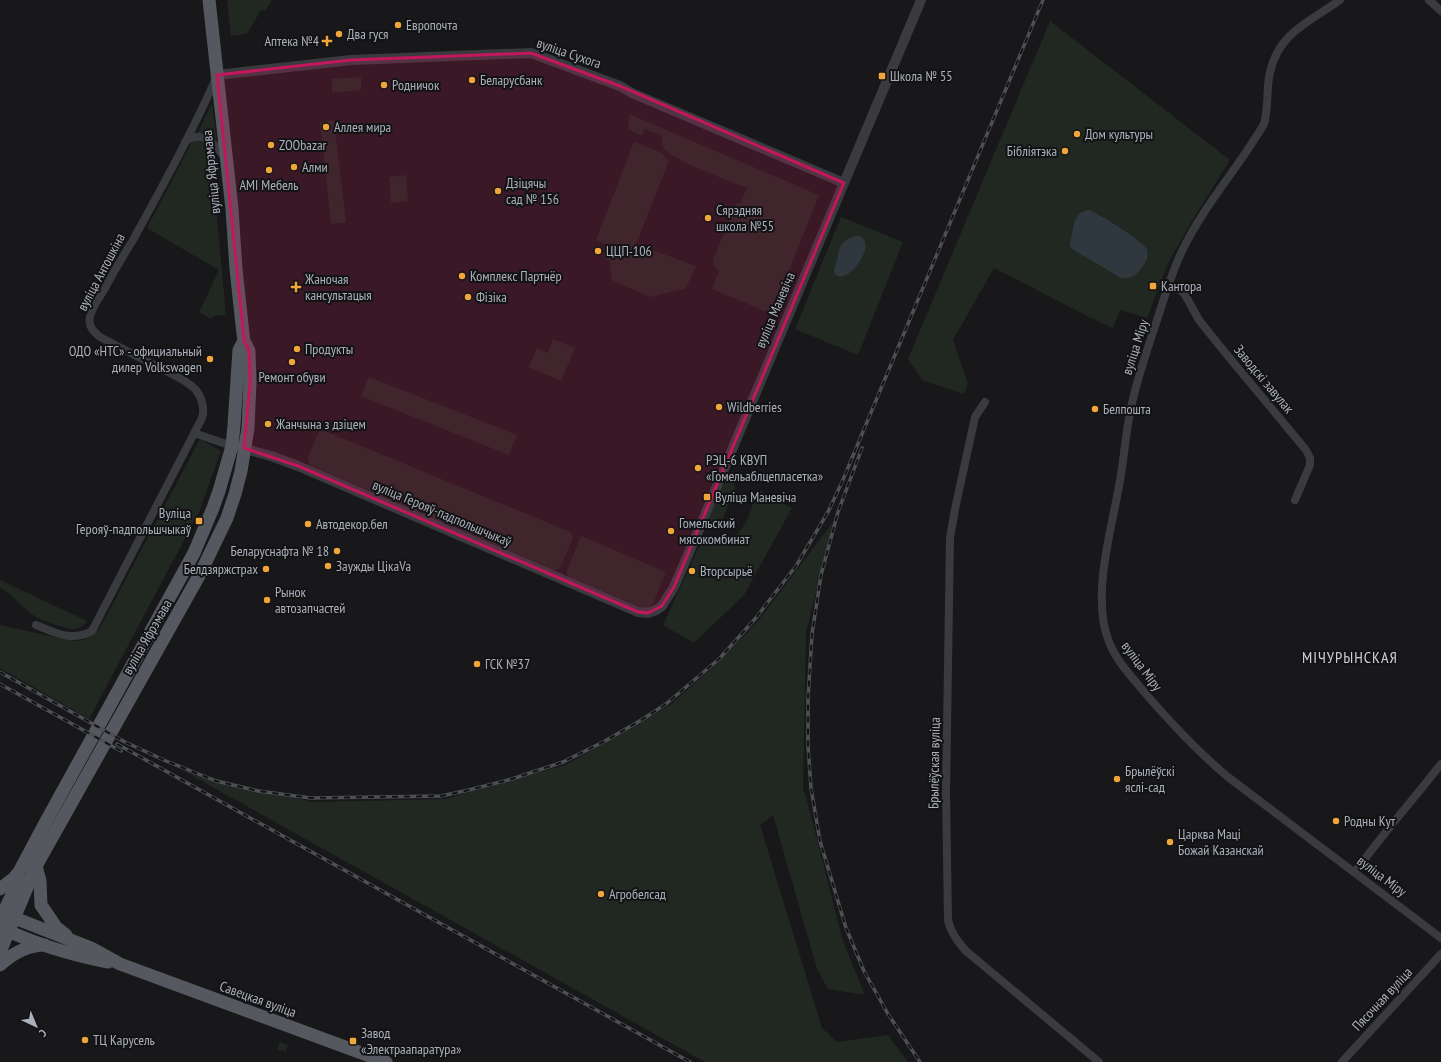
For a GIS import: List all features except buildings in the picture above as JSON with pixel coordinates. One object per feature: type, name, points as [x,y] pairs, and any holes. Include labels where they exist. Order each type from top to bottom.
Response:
[{"type":"main road","name":"вуліца Яфрэмава","points":[[0,952],[4,929],[4,915],[13,893],[19,872],[180,610],[219,537],[235,494],[241,471],[238,447],[248,428],[250,351],[244,341],[236,269],[232,209],[209,0]]},
{"type":"main road","name":"вуліца Яфрэмава","points":[[4,915],[36,866],[78,778]]},
{"type":"main road","points":[[36,866],[40,881],[41,905],[56,927],[76,942]]},
{"type":"main road","points":[[0,888],[14,878],[19,872]]},
{"type":"main road","name":"Савецкая вуліца","points":[[4,915],[91,948],[120,964],[386,1062]]},
{"type":"main road","name":"Савецкая вуліца","points":[[4,929],[46,945],[84,957],[120,964]]},
{"type":"main road","points":[[0,965],[19,952],[36,946],[46,945]]},
{"type":"street","name":"вуліца Маневіча","points":[[638,612],[648,613],[662,606],[674,587],[921,0]]},
{"type":"street","name":"вуліца Міру","points":[[1340,0],[1296,30],[1281,47],[1273,60],[1270,73],[1267,113],[1264,124],[1192,232],[1180,255],[1169,282],[1136,386],[1130,414],[1120,483],[1102,583],[1102,610],[1105,631],[1115,655],[1126,671],[1166,717],[1211,762],[1441,938]]},
{"type":"street","points":[[1429,0],[1441,11]]},
{"type":"street","name":"вуліца Сухога","points":[[217,75],[351,60],[531,53],[620,86],[632,93],[844,183]]},
{"type":"street","name":"вуліца Антошкіна","points":[[36,625],[70,637],[79,636],[92,631],[204,412],[200,397],[195,390],[183,380],[94,333],[90,324],[90,316],[98,299],[133,240],[185,142],[217,75]]},
{"type":"street","points":[[185,142],[194,137],[206,138],[216,146],[226,161]]},
{"type":"street","name":"Заводскі завулак","points":[[1169,282],[1184,293],[1199,320],[1306,450],[1310,458],[1310,465],[1295,500]]},
{"type":"street","name":"Брылёўская вуліца","points":[[984,402],[976,417],[955,508],[950,538],[946,793],[949,927],[966,951],[1100,1062]]},
{"type":"street","points":[[194,433],[238,447]]},
{"type":"street","name":"вуліца Герояў-падпольшчыкаў","points":[[238,447],[271,456],[298,466],[638,612]]},
{"type":"street","points":[[1355,872],[1382,836],[1401,815],[1441,764]]},
{"type":"street","name":"Пясочная вуліца","points":[[1342,1062],[1441,954]]},
{"type":"highlighted area","points":[[531,53],[620,86],[844,183],[700,527],[674,587],[662,606],[648,613],[638,612],[298,466],[244,448],[250,382],[249,351],[244,341],[217,75],[351,60]]},
{"type":"shaded area","points":[[227,0],[272,0],[266,10],[261,10],[247,34],[231,36]]},
{"type":"shaded area","points":[[1050,21],[1230,160],[1168,263],[1147,318],[1120,310],[1113,328],[994,268],[953,340],[968,384],[964,394],[922,380],[908,359]]},
{"type":"shaded area","points":[[361,77],[361,90],[332,93],[332,79]]},
{"type":"shaded area","points":[[212,104],[217,144],[197,134]]},
{"type":"shaded area","points":[[629,114],[819,195],[772,314],[712,289],[719,271],[714,267],[713,260],[736,204],[741,202],[747,188],[678,159],[662,146],[661,143],[663,136],[645,129],[642,136],[628,130]]},
{"type":"shaded area","points":[[334,120],[346,222],[331,224],[320,122]]},
{"type":"shaded area","points":[[198,140],[210,143],[226,315],[213,316],[211,319],[199,312],[219,270],[147,228],[192,142]]},
{"type":"shaded area","points":[[634,142],[660,152],[669,161],[636,244],[696,266],[686,288],[650,297],[612,280],[609,260],[603,258],[608,245],[596,240]]},
{"type":"shaded area","points":[[406,175],[408,201],[391,203],[389,177]]},
{"type":"shaded area","points":[[1089,210],[1130,234],[1147,250],[1147,258],[1145,263],[1134,275],[1127,278],[1121,278],[1072,249],[1070,242],[1077,217],[1083,211]]},
{"type":"shaded area","points":[[841,217],[903,242],[858,355],[795,329]]},
{"type":"shaded area","points":[[856,236],[863,238],[865,244],[865,251],[862,259],[850,272],[843,276],[837,276],[834,269],[839,250],[846,240]]},
{"type":"shaded area","points":[[553,339],[575,348],[561,381],[529,367],[537,348],[548,353]]},
{"type":"shaded area","points":[[369,377],[517,435],[509,455],[361,396]]},
{"type":"shaded area","points":[[320,429],[568,531],[571,533],[573,538],[561,566],[557,570],[552,570],[309,465],[308,457]]},
{"type":"shaded area","points":[[200,439],[221,451],[199,512],[89,719],[0,668],[0,625],[73,641],[84,640],[100,628]]},
{"type":"shaded area","points":[[728,481],[733,482],[735,487],[721,524],[716,525],[710,522],[709,517],[724,483]]},
{"type":"shaded area","points":[[757,489],[792,508],[744,595],[694,643],[663,625],[699,547],[706,543],[732,538],[741,530],[754,501]]},
{"type":"shaded area","points":[[833,522],[806,633],[803,791],[805,793],[843,941],[865,995],[828,989],[817,969],[773,815],[760,825],[822,1028],[837,1042],[888,1035],[908,1062],[705,1062],[182,770],[312,802],[445,799],[565,765],[669,706],[716,664],[758,621]]},
{"type":"shaded area","points":[[581,536],[666,572],[653,604],[648,608],[643,608],[567,575],[567,570]]},
{"type":"shaded area","points":[[0,580],[87,621],[78,628],[71,629],[39,619],[31,614],[10,594],[0,588]]},
{"type":"shaded area","points":[[280,1042],[288,1045],[286,1052],[277,1049]]},
{"type":"railway","points":[[0,672],[125,742],[166,761],[216,781],[258,791],[311,798],[441,796],[469,790],[512,779],[563,762],[605,741],[643,719],[666,704],[719,659],[755,619],[796,566],[828,512],[842,482],[1043,0]]},
{"type":"railway","points":[[862,448],[838,512],[821,575],[812,634],[808,698],[808,746],[811,788],[820,841],[846,928],[864,971],[888,1014],[920,1062]]},
{"type":"railway","points":[[0,684],[121,751]]},
{"type":"railway","points":[[117,744],[690,1062]]},
{"type":"place","name":"Европочта","points":[[398,25]]},
{"type":"place","name":"Два гуся","points":[[339,34]]},
{"type":"place","name":"Аптека №4","points":[[327,41]]},
{"type":"place","name":"Школа № 55","points":[[882,76]]},
{"type":"place","name":"Беларусбанк","points":[[472,80]]},
{"type":"place","name":"Родничок","points":[[384,85]]},
{"type":"place","name":"Аллея мира","points":[[326,127]]},
{"type":"place","name":"Дом культуры","points":[[1077,134]]},
{"type":"place","name":"ZOObazar","points":[[271,145]]},
{"type":"place","name":"Бібліятэка","points":[[1065,151]]},
{"type":"place","name":"Алми","points":[[294,167]]},
{"type":"place","name":"AMI Мебель","points":[[269,170]]},
{"type":"place","name":"Дзіцячы сад № 156","points":[[498,191]]},
{"type":"place","name":"Сярэдняя школа №55","points":[[708,218]]},
{"type":"place","name":"ЦЦП-106","points":[[598,251]]},
{"type":"place","name":"Комплекс Партнёр","points":[[462,276]]},
{"type":"place","name":"Кантора","points":[[1153,286]]},
{"type":"place","name":"Жаночая кансультацыя","points":[[296,287]]},
{"type":"place","name":"Фізіка","points":[[468,297]]},
{"type":"place","name":"Продукты","points":[[297,349]]},
{"type":"place","name":"ОДО «НТС» - официальный дилер Volkswagen","points":[[210,359]]},
{"type":"place","name":"Ремонт обуви","points":[[292,362]]},
{"type":"place","name":"Wildberries","points":[[719,407]]},
{"type":"place","name":"Белпошта","points":[[1095,409]]},
{"type":"place","name":"Жанчына з дзіцем","points":[[268,424]]},
{"type":"place","name":"РЭЦ-6 КВУП «Гомельаблцепласетка»","points":[[698,468]]},
{"type":"place","name":"Вуліца Маневіча","points":[[707,497]]},
{"type":"place","name":"Вуліца Герояў-падпольшчыкаў","points":[[199,521]]},
{"type":"place","name":"Автодекор.бел","points":[[308,524]]},
{"type":"place","name":"Гомельский мясокомбинат","points":[[671,531]]},
{"type":"place","name":"Беларуснафта № 18","points":[[337,551]]},
{"type":"place","name":"Заужды ЦікаVа","points":[[328,566]]},
{"type":"place","name":"Белдзяржстрах","points":[[266,569]]},
{"type":"place","name":"Вторсырьё","points":[[692,571]]},
{"type":"place","name":"Рынок автозапчастей","points":[[267,600]]},
{"type":"place","name":"ГСК №37","points":[[477,664]]},
{"type":"place","name":"Брылёўскі яслі-сад","points":[[1117,779]]},
{"type":"place","name":"Родны Кут","points":[[1336,821]]},
{"type":"place","name":"Царква Маці Божай Казанскай","points":[[1170,842]]},
{"type":"place","name":"Агробелсад","points":[[601,894]]},
{"type":"place","name":"ТЦ Карусель","points":[[85,1040]]},
{"type":"place","name":"Завод «Электраапаратура»","points":[[353,1041]]},
{"type":"district","name":"МІЧУРЫНСКАЯ","points":[[1350,657]]}]
